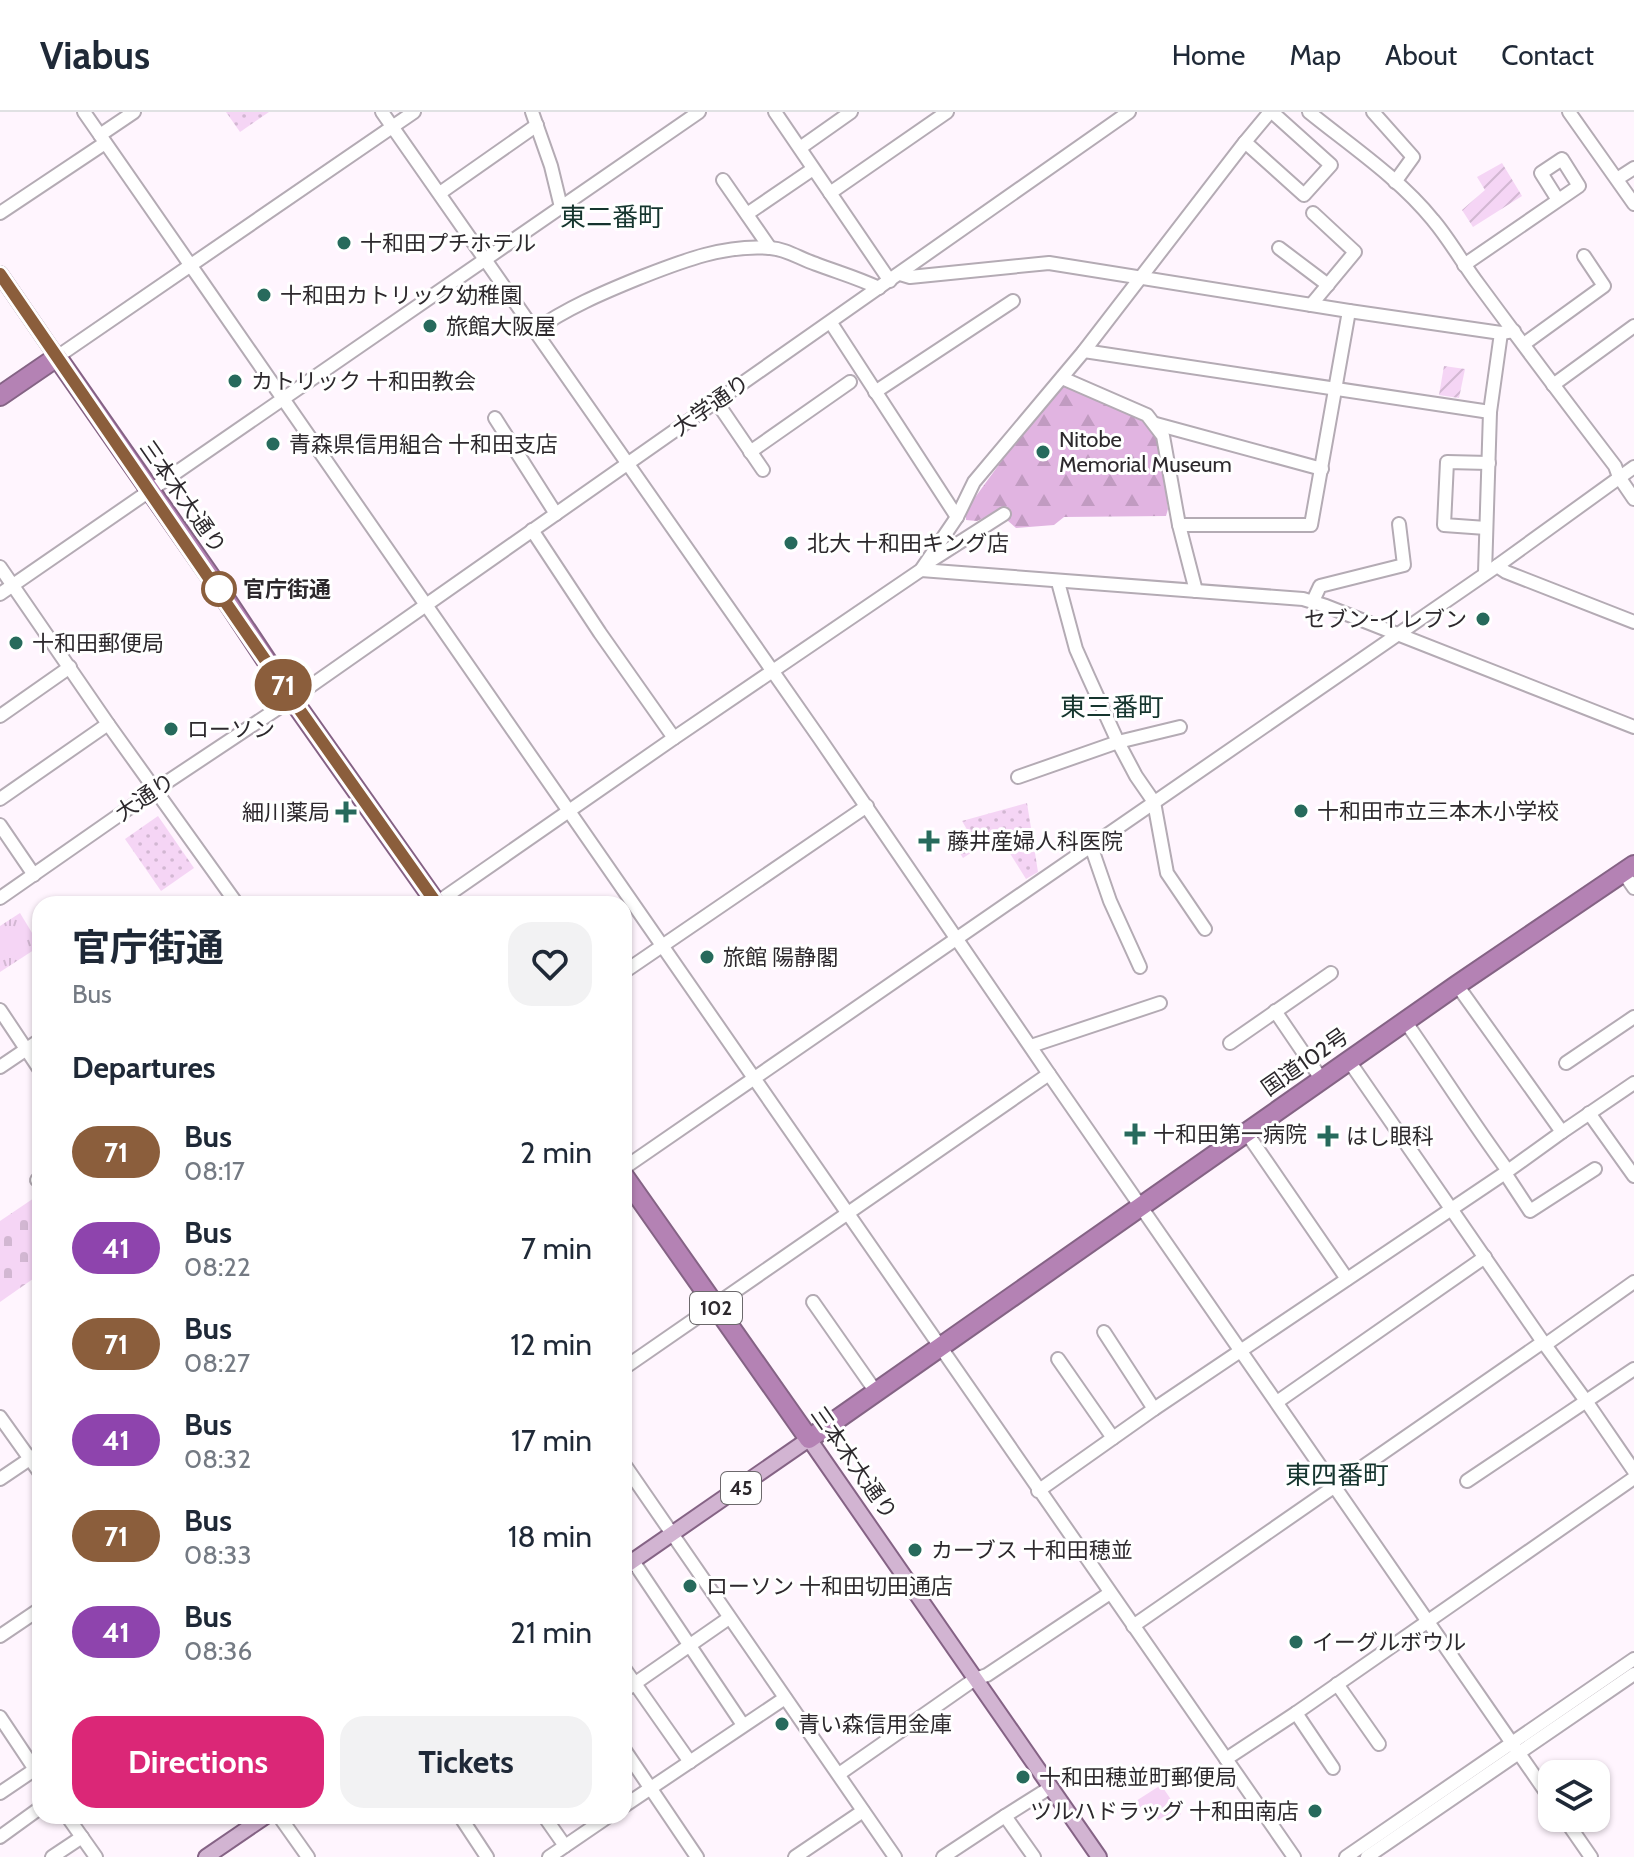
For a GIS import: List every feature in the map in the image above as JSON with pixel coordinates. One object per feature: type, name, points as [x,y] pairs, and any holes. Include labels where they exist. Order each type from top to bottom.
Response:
[{"type":"highway","points":[[0,396],[57,357]]},
{"type":"highway","name":"三本木大通り","points":[[57,357],[431,896]]},
{"type":"highway","name":"国道102号","points":[[809,1439],[1457,985],[1630,875]]},
{"type":"highway","name":"三本木大通り","points":[[632,1187],[809,1439]]},
{"type":"main road","name":"三本木大通り","points":[[0,274],[57,357]]},
{"type":"main road","name":"三本木大通り","points":[[809,1439],[1099,1857]]},
{"type":"main road","name":"45","points":[[632,1562],[809,1439]]},
{"type":"main road","points":[[206,1857],[254,1824]]},
{"type":"street","points":[[84,112],[627,896]]},
{"type":"street","points":[[0,213],[103,139],[134,112]]},
{"type":"street","points":[[382,112],[867,806],[1538,1780]]},
{"type":"street","points":[[57,357],[414,112]]},
{"type":"street","points":[[532,112],[551,166],[561,207]]},
{"type":"street","points":[[0,594],[699,112]]},
{"type":"street","points":[[775,112],[890,281]]},
{"type":"street","points":[[800,148],[851,112]]},
{"type":"street","points":[[830,193],[947,112]]},
{"type":"street","name":"大学通り","points":[[292,699],[1129,112]]},
{"type":"street","points":[[924,567],[957,517],[974,482],[1084,351],[1245,142],[1271,112],[1331,165],[1304,195],[1245,142]]},
{"type":"street","points":[[1309,112],[1395,182],[1434,220],[1508,332],[1524,344],[1615,466],[1634,499]]},
{"type":"street","points":[[1373,112],[1413,157],[1395,182]]},
{"type":"street","points":[[1569,112],[1634,204]]},
{"type":"street","points":[[440,193],[537,125]]},
{"type":"street","points":[[1617,179],[1634,168]]},
{"type":"street","points":[[747,214],[813,169]]},
{"type":"street","points":[[723,180],[770,248]]},
{"type":"street","points":[[1464,265],[1558,200]]},
{"type":"street","points":[[1311,305],[1355,252],[1313,213]]},
{"type":"street","points":[[534,331],[557,315],[590,299],[692,258],[754,247],[784,250],[813,264],[853,276],[890,281],[1049,263],[1349,311],[1508,332]]},
{"type":"street","points":[[1279,248],[1328,285]]},
{"type":"street","points":[[1524,344],[1604,286],[1584,256]]},
{"type":"street","points":[[875,392],[1013,301]]},
{"type":"street","points":[[1179,525],[1311,525],[1349,311]]},
{"type":"street","points":[[831,323],[957,517]]},
{"type":"street","points":[[1553,385],[1634,326]]},
{"type":"street","points":[[1485,573],[1490,412],[1508,332]]},
{"type":"street","points":[[1084,351],[1490,412]]},
{"type":"street","points":[[1062,378],[1147,415],[1156,424],[1167,452],[1179,525],[1196,591]]},
{"type":"street","points":[[750,452],[850,382]]},
{"type":"street","points":[[716,401],[763,470]]},
{"type":"street","points":[[495,418],[556,514]]},
{"type":"street","points":[[1156,424],[1322,469]]},
{"type":"street","points":[[1486,528],[1444,525],[1447,462],[1489,463]]},
{"type":"street","points":[[632,1163],[1497,566],[1634,467]]},
{"type":"street","points":[[448,896],[674,738],[1004,514]]},
{"type":"street","points":[[1313,601],[1320,586],[1404,565],[1399,524]]},
{"type":"street","points":[[532,530],[674,738]]},
{"type":"street","points":[[1497,566],[1634,622]]},
{"type":"street","points":[[0,567],[231,896]]},
{"type":"street","points":[[924,567],[1058,582],[1313,601],[1634,727]]},
{"type":"street","points":[[1058,582],[1076,649],[1118,742],[1154,802],[1167,873],[1205,929]]},
{"type":"street","points":[[0,716],[70,667]]},
{"type":"street","name":"大通り","points":[[0,898],[292,699]]},
{"type":"street","points":[[0,799],[108,724]]},
{"type":"street","points":[[1018,777],[1118,742],[1180,727]]},
{"type":"street","points":[[632,967],[867,806]]},
{"type":"street","points":[[0,825],[34,875]]},
{"type":"street","points":[[1091,846],[1110,901],[1140,967]]},
{"type":"street","points":[[632,903],[1294,1857]]},
{"type":"street","points":[[1230,1043],[1331,973]]},
{"type":"street","points":[[1457,985],[1562,1132]]},
{"type":"street","points":[[1031,1046],[1160,1003]]},
{"type":"street","points":[[0,1010],[32,1058]]},
{"type":"street","points":[[1275,1011],[1322,1080]]},
{"type":"street","points":[[1566,1063],[1634,1017]]},
{"type":"street","points":[[1405,1021],[1456,1093],[1530,1211],[1595,1169]]},
{"type":"street","points":[[0,1067],[32,1045]]},
{"type":"street","points":[[1349,1061],[1634,1471]]},
{"type":"street","points":[[632,1362],[1049,1074]]},
{"type":"street","points":[[1038,1491],[1634,1083]]},
{"type":"street","points":[[1589,1113],[1634,1176]]},
{"type":"street","points":[[1246,1132],[1347,1279]]},
{"type":"street","points":[[1277,1402],[1485,1257]]},
{"type":"street","points":[[1133,1626],[1634,1282]]},
{"type":"street","points":[[813,1302],[876,1392]]},
{"type":"street","points":[[1104,1332],[1154,1409]]},
{"type":"street","points":[[1058,1359],[1113,1438]]},
{"type":"street","points":[[1467,1481],[1634,1369]]},
{"type":"street","points":[[0,1417],[32,1452]]},
{"type":"street","points":[[0,1479],[32,1457]]},
{"type":"street","points":[[632,1476],[895,1857]]},
{"type":"street","points":[[1226,1759],[1634,1478]]},
{"type":"street","points":[[632,1568],[689,1644],[743,1725]]},
{"type":"street","points":[[839,1774],[975,1679],[987,1675],[1110,1593]]},
{"type":"street","points":[[0,1636],[32,1614]]},
{"type":"street","points":[[632,1685],[729,1618]]},
{"type":"street","points":[[1367,1857],[1634,1659]]},
{"type":"street","points":[[1346,1857],[1634,1674]]},
{"type":"street","points":[[1337,1684],[1379,1744]]},
{"type":"street","points":[[632,1691],[690,1762]]},
{"type":"street","points":[[632,1801],[785,1698]]},
{"type":"street","points":[[1296,1713],[1333,1768]]},
{"type":"street","points":[[0,1717],[32,1762]]},
{"type":"street","points":[[632,1761],[697,1857]]},
{"type":"street","points":[[0,1793],[32,1774]]},
{"type":"street","points":[[943,1857],[1051,1787]]},
{"type":"street","points":[[795,1857],[863,1811]]},
{"type":"street","points":[[0,1837],[32,1814]]},
{"type":"street","points":[[1005,1816],[1034,1857]]},
{"type":"street","points":[[73,1824],[96,1857]]},
{"type":"street","points":[[285,1824],[308,1857]]},
{"type":"street","points":[[465,1824],[487,1857]]},
{"type":"street","points":[[550,1824],[565,1846]]},
{"type":"street","points":[[549,1857],[597,1824]]},
{"type":"street","points":[[1574,1832],[1591,1857]]},
{"type":"street","points":[[52,1857],[82,1837]]},
{"type":"green space","points":[[226,112],[269,112],[240,132]]},
{"type":"green space","points":[[1502,163],[1522,196],[1473,227],[1462,210],[1485,190],[1477,177]]},
{"type":"green space","points":[[1444,366],[1465,369],[1459,398],[1439,395]]},
{"type":"green space","points":[[1065,382],[1128,400],[1151,427],[1162,454],[1168,509],[1166,516],[1064,517],[1054,525],[1016,528],[998,512],[977,521],[966,520],[971,503]]},
{"type":"green space","points":[[1027,803],[1038,872],[1026,879],[997,836],[963,858],[956,847],[972,838],[962,821]]},
{"type":"green space","points":[[158,816],[194,868],[161,891],[125,839]]},
{"type":"green space","points":[[20,913],[32,933],[32,951],[0,972],[0,926]]},
{"type":"green space","points":[[32,1199],[32,1280],[0,1302],[0,1221]]},
{"type":"green space","points":[[1161,1785],[1181,1814],[1167,1823],[1163,1817],[1158,1820],[1149,1807],[1143,1811],[1136,1801]]},
{"type":"bus line","name":"71","points":[[0,274],[431,896]]},
{"type":"place","name":"十和田プチホテル","points":[[344,243]]},
{"type":"place","name":"十和田カトリック幼稚園","points":[[264,295]]},
{"type":"place","name":"旅館大阪屋","points":[[430,326]]},
{"type":"place","name":"カトリック 十和田教会","points":[[235,381]]},
{"type":"place","name":"青森県信用組合 十和田支店","points":[[273,444]]},
{"type":"place","name":"Nitobe Memorial Museum","points":[[1043,452]]},
{"type":"place","name":"北大 十和田キング店","points":[[791,543]]},
{"type":"place","name":"官庁街通","points":[[219,589]]},
{"type":"place","name":"セブン-イレブン","points":[[1483,619]]},
{"type":"place","name":"十和田郵便局","points":[[16,643]]},
{"type":"place","name":"ローソン","points":[[171,729]]},
{"type":"place","name":"十和田市立三本木小学校","points":[[1301,811]]},
{"type":"place","name":"細川薬局","points":[[346,812]]},
{"type":"place","name":"藤井産婦人科医院","points":[[929,841]]},
{"type":"place","name":"旅館 陽静閣","points":[[707,957]]},
{"type":"place","name":"十和田第一病院","points":[[1135,1134]]},
{"type":"place","name":"はし眼科","points":[[1328,1136]]},
{"type":"place","name":"カーブス 十和田穂並","points":[[915,1550]]},
{"type":"place","name":"ローソン 十和田切田通店","points":[[690,1586]]},
{"type":"place","name":"イーグルボウル","points":[[1296,1642]]},
{"type":"place","name":"青い森信用金庫","points":[[782,1724]]},
{"type":"place","name":"十和田穂並町郵便局","points":[[1023,1777]]},
{"type":"place","name":"ツルハドラッグ 十和田南店","points":[[1315,1811]]},
{"type":"district","name":"東二番町","points":[[612,217]]},
{"type":"district","name":"東三番町","points":[[1112,707]]},
{"type":"district","name":"東四番町","points":[[1337,1475]]}]
